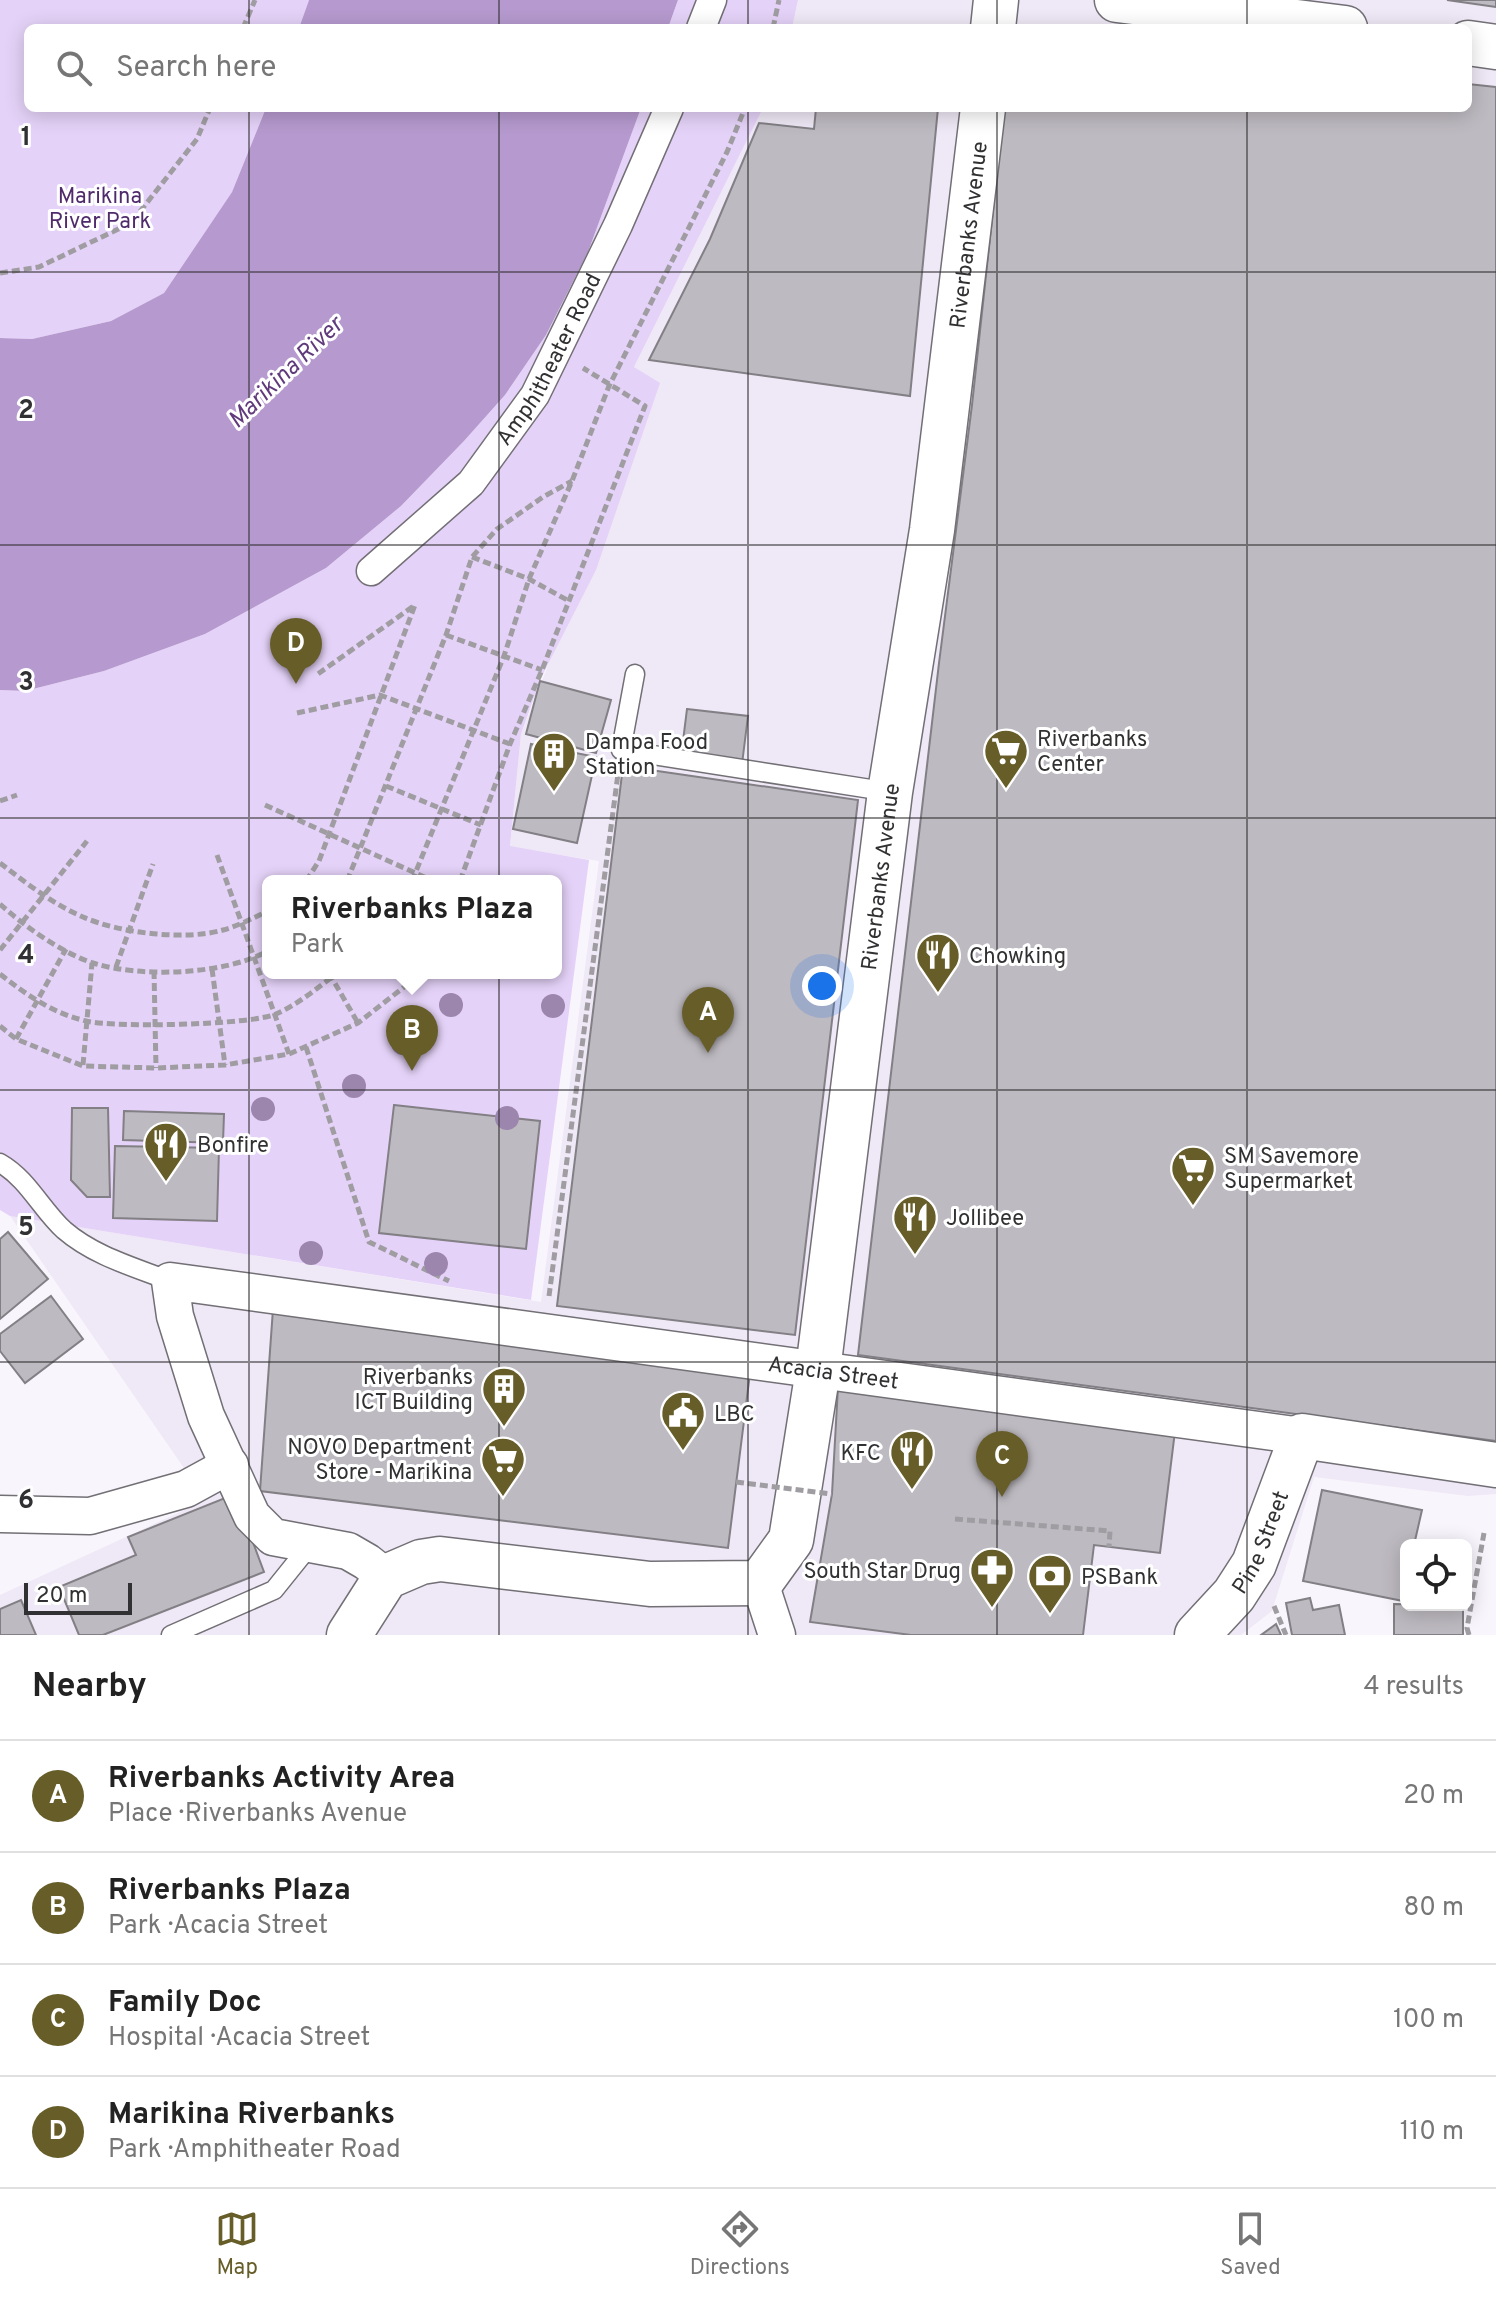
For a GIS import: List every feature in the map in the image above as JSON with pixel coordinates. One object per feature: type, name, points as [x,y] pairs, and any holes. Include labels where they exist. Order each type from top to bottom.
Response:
[{"type":"street","points":[[703,24],[712,0]]},
{"type":"street","points":[[993,24],[996,0]]},
{"type":"street","points":[[1117,0],[1312,24]]},
{"type":"street","points":[[1472,44],[1496,47]]},
{"type":"street","name":"Amphitheater Road","points":[[371,571],[471,483],[535,395],[618,225],[667,112]]},
{"type":"street","name":"Riverbanks Avenue","points":[[760,1583],[791,1540],[818,1370],[890,792],[932,530],[983,112]]},
{"type":"street","points":[[170,1281],[175,1316],[206,1416],[252,1516],[273,1537],[348,1551],[386,1577]]},
{"type":"street","name":"Acacia Street","points":[[170,1281],[1496,1465]]},
{"type":"street","name":"Pine Street","points":[[1197,1635],[1234,1595],[1254,1564],[1302,1436]]},
{"type":"street","points":[[0,1514],[90,1516],[186,1489],[230,1465]]},
{"type":"street","points":[[349,1635],[386,1577],[421,1562],[440,1559],[650,1584],[760,1583],[777,1635]]},
{"type":"lane","points":[[635,674],[621,750],[890,792]]},
{"type":"lane","points":[[0,1163],[25,1183],[45,1212],[67,1232],[93,1250],[170,1281]]},
{"type":"lane","points":[[171,1635],[274,1590],[311,1544]]},
{"type":"path","points":[[245,24],[255,0]]},
{"type":"path","points":[[774,24],[779,0]]},
{"type":"path","points":[[0,273],[39,267],[131,223],[197,139],[208,112]]},
{"type":"path","points":[[416,873],[504,656],[529,579],[609,386],[727,152],[743,112]]},
{"type":"path","points":[[462,875],[510,744],[645,406],[609,386],[557,349]]},
{"type":"path","points":[[350,875],[446,635],[472,557],[497,529],[572,481]]},
{"type":"path","points":[[472,557],[529,579],[569,601]]},
{"type":"path","points":[[310,875],[319,861],[415,605],[315,676]]},
{"type":"path","points":[[446,635],[542,670]]},
{"type":"path","points":[[297,713],[380,695],[510,744]]},
{"type":"path","points":[[549,1297],[621,750]]},
{"type":"path","points":[[386,786],[481,825]]},
{"type":"path","points":[[0,801],[17,795]]},
{"type":"path","points":[[265,805],[420,875]]},
{"type":"path","points":[[0,950],[87,841]]},
{"type":"path","points":[[217,855],[289,1054]]},
{"type":"path","points":[[0,863],[44,895],[84,918],[129,931],[187,934],[221,931],[262,914]]},
{"type":"path","points":[[116,967],[153,864]]},
{"type":"path","points":[[0,904],[21,923],[92,963],[154,971],[212,969],[262,954]]},
{"type":"path","points":[[16,1039],[66,949]]},
{"type":"path","points":[[83,1066],[92,963]]},
{"type":"path","points":[[212,969],[225,1065]]},
{"type":"path","points":[[154,971],[156,1068]]},
{"type":"path","points":[[0,974],[36,1003],[87,1022],[155,1024],[220,1022],[275,1015],[326,979]]},
{"type":"path","points":[[336,979],[358,1023]]},
{"type":"path","points":[[0,1026],[16,1039],[83,1066],[156,1068],[225,1065],[289,1054],[306,1047],[358,1023],[414,979]]},
{"type":"path","points":[[306,1047],[369,1242],[450,1282]]},
{"type":"path","points":[[736,1482],[832,1494]]},
{"type":"path","points":[[955,1519],[1110,1531],[1109,1547]]},
{"type":"path","points":[[1469,1635],[1467,1628],[1484,1533]]},
{"type":"shaded area","name":"Riverbanks Center","points":[[798,0],[1496,0],[1496,1494],[1468,1496],[1314,1477],[1272,1611],[1241,1635],[0,1635],[0,1595],[206,1500],[10,1216],[541,1302],[599,861],[510,847],[521,734],[659,384],[634,367],[761,112],[1472,112],[1472,24],[793,24]]},
{"type":"green space","name":"Marikina River Park","points":[[0,0],[309,0],[300,24],[24,24],[24,112],[264,112],[232,192],[164,293],[111,321],[32,339],[0,338]]},
{"type":"green space","points":[[678,0],[798,0],[793,24],[669,24]]},
{"type":"green space","points":[[640,112],[761,112],[634,367],[660,383],[596,570],[541,678],[521,734],[510,846],[589,860],[531,1300],[10,1216],[0,1210],[0,690],[25,691],[104,671],[205,634],[326,568],[401,506],[464,441],[505,395],[546,335],[588,252]]},
{"type":"water","points":[[309,0],[678,0],[669,24],[300,24]]},
{"type":"water","name":"Marikina River","points":[[264,112],[640,112],[588,252],[546,335],[505,395],[401,506],[326,568],[205,634],[104,671],[25,691],[0,690],[0,338],[32,339],[111,321],[164,293],[232,192]]},
{"type":"building","points":[[1447,0],[1496,0],[1496,7]]},
{"type":"building","name":"Riverbanks Center","points":[[1472,84],[1496,87],[1496,1441],[858,1355],[972,405],[1004,112],[1472,112]]},
{"type":"building","points":[[816,112],[938,112],[910,396],[649,360],[710,239],[759,123],[814,129]]},
{"type":"building","points":[[540,681],[611,700],[596,753],[526,734]]},
{"type":"building","points":[[687,709],[748,716],[742,764],[681,757]]},
{"type":"building","name":"Dampa Food Station","points":[[531,744],[596,757],[577,843],[513,829]]},
{"type":"building","points":[[623,766],[858,800],[795,1335],[557,1306]]},
{"type":"building","points":[[394,1105],[540,1121],[526,1249],[379,1233]]},
{"type":"building","points":[[72,1108],[108,1108],[110,1197],[87,1197],[71,1180]]},
{"type":"building","points":[[124,1111],[224,1114],[223,1143],[123,1140]]},
{"type":"building","name":"Bonfire","points":[[115,1146],[219,1148],[217,1221],[113,1218]]},
{"type":"building","points":[[8,1232],[48,1279],[0,1319],[0,1239]]},
{"type":"building","points":[[51,1296],[83,1339],[25,1383],[0,1351],[0,1334]]},
{"type":"building","name":"Riverbanks ICT Building","points":[[273,1309],[750,1373],[728,1548],[260,1491]]},
{"type":"building","points":[[838,1387],[1175,1431],[1160,1553],[1094,1545],[1083,1635],[911,1635],[810,1622],[832,1494]]},
{"type":"building","points":[[1322,1490],[1422,1510],[1415,1539],[1400,1539],[1400,1600],[1303,1581]]},
{"type":"building","points":[[235,1494],[264,1572],[103,1635],[79,1635],[59,1587],[136,1555],[128,1537]]},
{"type":"building","points":[[1310,1598],[1313,1610],[1339,1605],[1345,1635],[1292,1635],[1286,1603]]},
{"type":"building","points":[[21,1600],[36,1635],[0,1635],[0,1609]]},
{"type":"building","points":[[1394,1604],[1400,1604],[1400,1611],[1463,1611],[1463,1635],[1394,1635]]},
{"type":"building","points":[[1276,1624],[1281,1635],[1261,1635]]},
{"type":"place","name":"Marikina Riverbanks","points":[[296,684]]},
{"type":"place","name":"Riverbanks Center","points":[[1006,790]]},
{"type":"place","name":"Dampa Food Station","points":[[554,793]]},
{"type":"place","name":"Chowking","points":[[938,994]]},
{"type":"place","name":"Riverbanks Activity Area","points":[[708,1053]]},
{"type":"place","name":"Riverbanks Plaza","points":[[412,1071]]},
{"type":"place","name":"Bonfire","points":[[166,1183]]},
{"type":"place","name":"SM Savemore Supermarket","points":[[1193,1207]]},
{"type":"place","name":"Jollibee","points":[[915,1256]]},
{"type":"place","name":"Riverbanks ICT Building","points":[[504,1428]]},
{"type":"place","name":"LBC","points":[[683,1452]]},
{"type":"place","name":"KFC","points":[[912,1491]]},
{"type":"place","name":"Family Doc","points":[[1002,1497]]},
{"type":"place","name":"NOVO Department Store - Marikina","points":[[503,1498]]},
{"type":"place","name":"South Star Drug","points":[[992,1609]]},
{"type":"place","name":"PSBank","points":[[1050,1615]]}]
